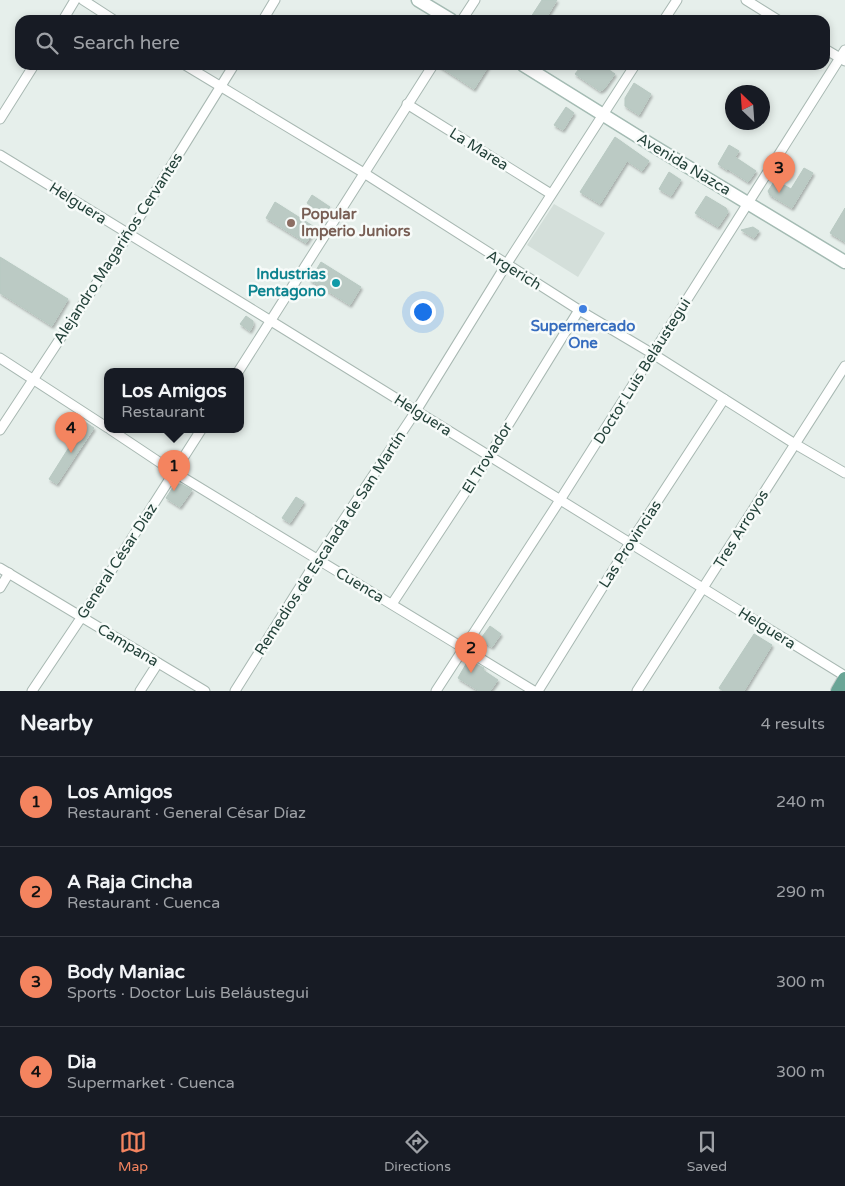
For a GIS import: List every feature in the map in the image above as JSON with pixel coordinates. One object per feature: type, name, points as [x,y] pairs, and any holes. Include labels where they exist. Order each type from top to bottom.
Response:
[{"type":"main road","points":[[418,0],[443,15]]},
{"type":"main road","name":"Avenida Nazca","points":[[531,70],[845,262]]},
{"type":"main road","points":[[838,691],[845,678]]},
{"type":"street","points":[[65,15],[75,0]]},
{"type":"street","points":[[83,0],[106,15]]},
{"type":"street","points":[[266,15],[275,0]]},
{"type":"street","points":[[465,15],[475,0]]},
{"type":"street","points":[[667,15],[677,0]]},
{"type":"street","points":[[746,0],[770,15]]},
{"type":"street","points":[[830,51],[843,57]]},
{"type":"street","name":"Doctor Luis Beláustegui","points":[[436,691],[843,57]]},
{"type":"street","points":[[0,119],[31,70]]},
{"type":"street","name":"Argerich","points":[[193,70],[364,173],[506,265],[845,473]]},
{"type":"street","name":"Alejandro Magariños Cervantes","points":[[0,430],[128,234],[231,70]]},
{"type":"street","points":[[241,368],[430,70]]},
{"type":"street","name":"Remedios de Escalada de San Martín","points":[[235,691],[416,411],[506,265],[632,70]]},
{"type":"street","name":"La Marea","points":[[407,104],[551,194]]},
{"type":"street","name":"Helguera","points":[[0,155],[630,543],[845,678]]},
{"type":"street","name":"El Trovador","points":[[392,604],[489,456],[579,310]]},
{"type":"street","name":"Cuenca","points":[[0,358],[104,426]]},
{"type":"street","name":"Tres Arroyos","points":[[637,691],[845,366]]},
{"type":"street","name":"Las Provincias","points":[[538,691],[630,543],[724,399]]},
{"type":"street","name":"Cuenca","points":[[115,433],[174,472],[534,691]]},
{"type":"street","name":"General César Díaz","points":[[32,691],[82,618],[199,433]]},
{"type":"street","name":"Campana","points":[[0,568],[205,691]]},
{"type":"street","points":[[0,588],[9,573]]},
{"type":"street","points":[[140,691],[158,663]]},
{"type":"shaded area","points":[[554,204],[605,233],[578,277],[527,245]]},
{"type":"building","points":[[542,0],[557,0],[548,15],[532,15]]},
{"type":"building","points":[[445,70],[486,70],[474,89]]},
{"type":"building","points":[[578,70],[609,70],[615,74],[604,89],[600,91],[575,74]]},
{"type":"building","points":[[634,83],[651,94],[639,115],[625,106],[625,98]]},
{"type":"building","points":[[566,107],[574,113],[563,130],[554,125]]},
{"type":"building","points":[[615,137],[649,161],[642,171],[627,161],[600,204],[580,192]]},
{"type":"building","points":[[729,145],[739,151],[735,157],[756,171],[748,182],[718,164]]},
{"type":"building","points":[[804,168],[813,173],[792,208],[770,195],[768,191],[775,180],[791,189]]},
{"type":"building","points":[[669,172],[681,180],[671,196],[659,189]]},
{"type":"building","points":[[312,195],[330,207],[324,215],[307,203]]},
{"type":"building","points":[[706,196],[726,208],[728,212],[718,227],[695,213]]},
{"type":"building","name":"Popular Imperio Juniors","points":[[275,202],[316,228],[306,243],[266,218]]},
{"type":"building","points":[[845,208],[845,242],[830,233]]},
{"type":"building","points":[[753,227],[759,231],[754,238],[741,230]]},
{"type":"building","points":[[0,257],[68,299],[52,326],[0,293]]},
{"type":"building","name":"Industrias Pentagono","points":[[321,262],[361,287],[350,305],[310,280]]},
{"type":"building","points":[[246,316],[253,321],[250,331],[240,324]]},
{"type":"building","points":[[85,422],[94,428],[57,484],[49,479]]},
{"type":"building","points":[[175,484],[181,484],[192,490],[180,507],[166,498]]},
{"type":"building","points":[[296,497],[304,502],[290,523],[282,518]]},
{"type":"building","points":[[490,626],[501,634],[492,647],[483,642],[482,637]]},
{"type":"building","points":[[754,634],[772,645],[744,691],[723,691],[719,688]]},
{"type":"building","points":[[472,662],[484,668],[483,670],[498,680],[490,691],[479,691],[458,678],[466,664]]},
{"type":"place","name":"Body Maniac","points":[[779,193]]},
{"type":"place","name":"Popular Imperio Juniors","points":[[291,223]]},
{"type":"place","name":"Industrias Pentagono","points":[[336,283]]},
{"type":"place","name":"Supermercado One","points":[[583,309]]},
{"type":"place","name":"Dia","points":[[71,453]]},
{"type":"place","name":"Los Amigos","points":[[174,491]]},
{"type":"place","name":"A Raja Cincha","points":[[471,673]]}]
